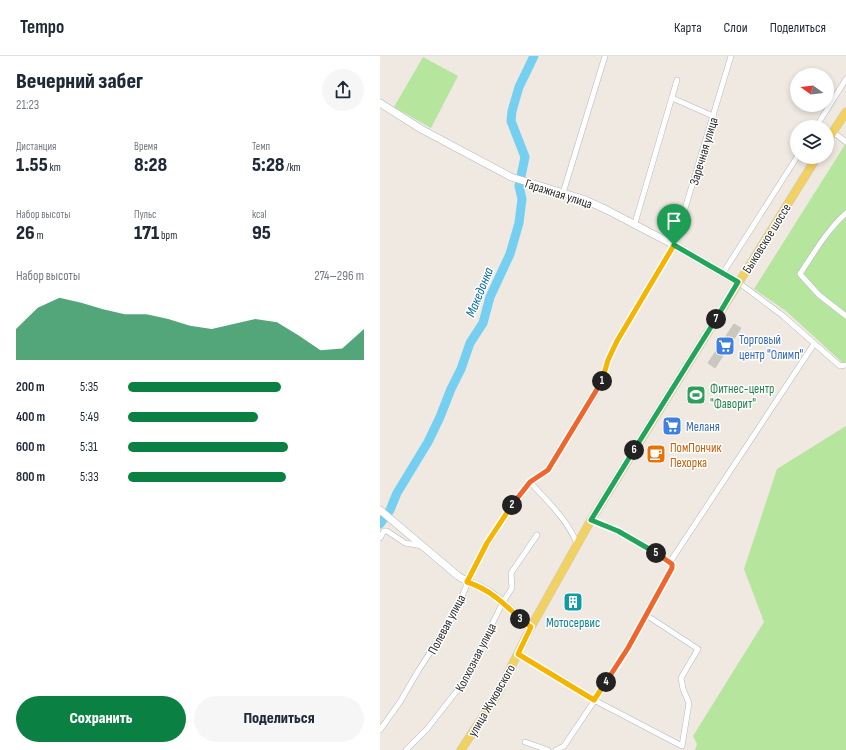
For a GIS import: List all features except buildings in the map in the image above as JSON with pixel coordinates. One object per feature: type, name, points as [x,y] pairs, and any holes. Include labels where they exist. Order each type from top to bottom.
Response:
[{"type":"main road","points":[[834,130],[846,112]]},
{"type":"main road","name":"Быковское шоссе","points":[[577,544],[738,282],[813,164]]},
{"type":"main road","name":"улица Жуковского","points":[[461,750],[497,695],[531,627],[577,544]]},
{"type":"street","points":[[563,193],[604,56]]},
{"type":"street","name":"Заречная улица","points":[[530,482],[548,470],[598,390],[604,377],[608,360],[617,341],[674,245],[731,56]]},
{"type":"street","points":[[820,120],[846,79]]},
{"type":"street","points":[[635,223],[676,80]]},
{"type":"street","points":[[672,98],[713,116]]},
{"type":"street","name":"Гаражная улица","points":[[380,103],[433,136],[520,181],[583,199],[635,223],[738,282]]},
{"type":"street","points":[[834,133],[846,142]]},
{"type":"street","points":[[723,273],[793,164]]},
{"type":"street","points":[[846,213],[839,219],[800,274],[819,295],[846,316]]},
{"type":"street","points":[[738,282],[782,315],[840,366],[846,365]]},
{"type":"street","points":[[670,562],[814,344]]},
{"type":"street","points":[[530,482],[564,520],[574,535],[577,544]]},
{"type":"street","name":"Полевая улица","points":[[380,730],[400,702],[446,628],[458,606],[467,582],[487,543],[513,503],[530,482]]},
{"type":"street","points":[[382,511],[467,582],[482,587],[503,602],[531,627]]},
{"type":"street","points":[[556,750],[564,746],[613,673],[672,568],[672,564],[670,562],[618,531],[591,520]]},
{"type":"street","points":[[380,538],[384,531],[387,531],[405,542],[423,546]]},
{"type":"street","name":"Колхозная улица","points":[[406,750],[427,729],[463,684],[503,602],[512,588],[511,573],[537,534]]},
{"type":"street","points":[[518,654],[594,700],[682,746],[688,704],[681,678],[698,649],[646,615]]},
{"type":"street","points":[[525,742],[548,750]]},
{"type":"green space","points":[[423,57],[458,76],[431,128],[394,107]]},
{"type":"green space","points":[[846,143],[846,366],[786,311],[754,289]]},
{"type":"green space","points":[[846,426],[846,750],[695,750],[697,744],[693,736],[764,622],[744,569],[777,469]]},
{"type":"waterway","name":"Македонка","points":[[380,524],[390,510],[397,493],[428,442],[461,369],[470,343],[483,323],[490,297],[510,254],[519,223],[522,199],[519,186],[525,157],[511,121],[512,111],[519,87],[534,56]]},
{"type":"place","name":"Торговый центр \"Олимп\"","points":[[725,346]]},
{"type":"place","name":"Фитнес-центр \"Фаворит\"","points":[[696,395]]},
{"type":"place","name":"Меланя","points":[[672,426]]},
{"type":"place","name":"ПомПончик Пехорка","points":[[656,454]]},
{"type":"place","name":"Мотосервис","points":[[573,602]]},
{"type":"route","points":[[674,245],[738,282],[591,520],[618,531],[672,564],[672,568],[628,648],[594,700],[518,654],[531,627],[490,592],[482,587],[467,582],[487,543],[513,503],[530,482],[548,470],[598,390],[604,377],[608,360],[617,341],[674,245]]}]
